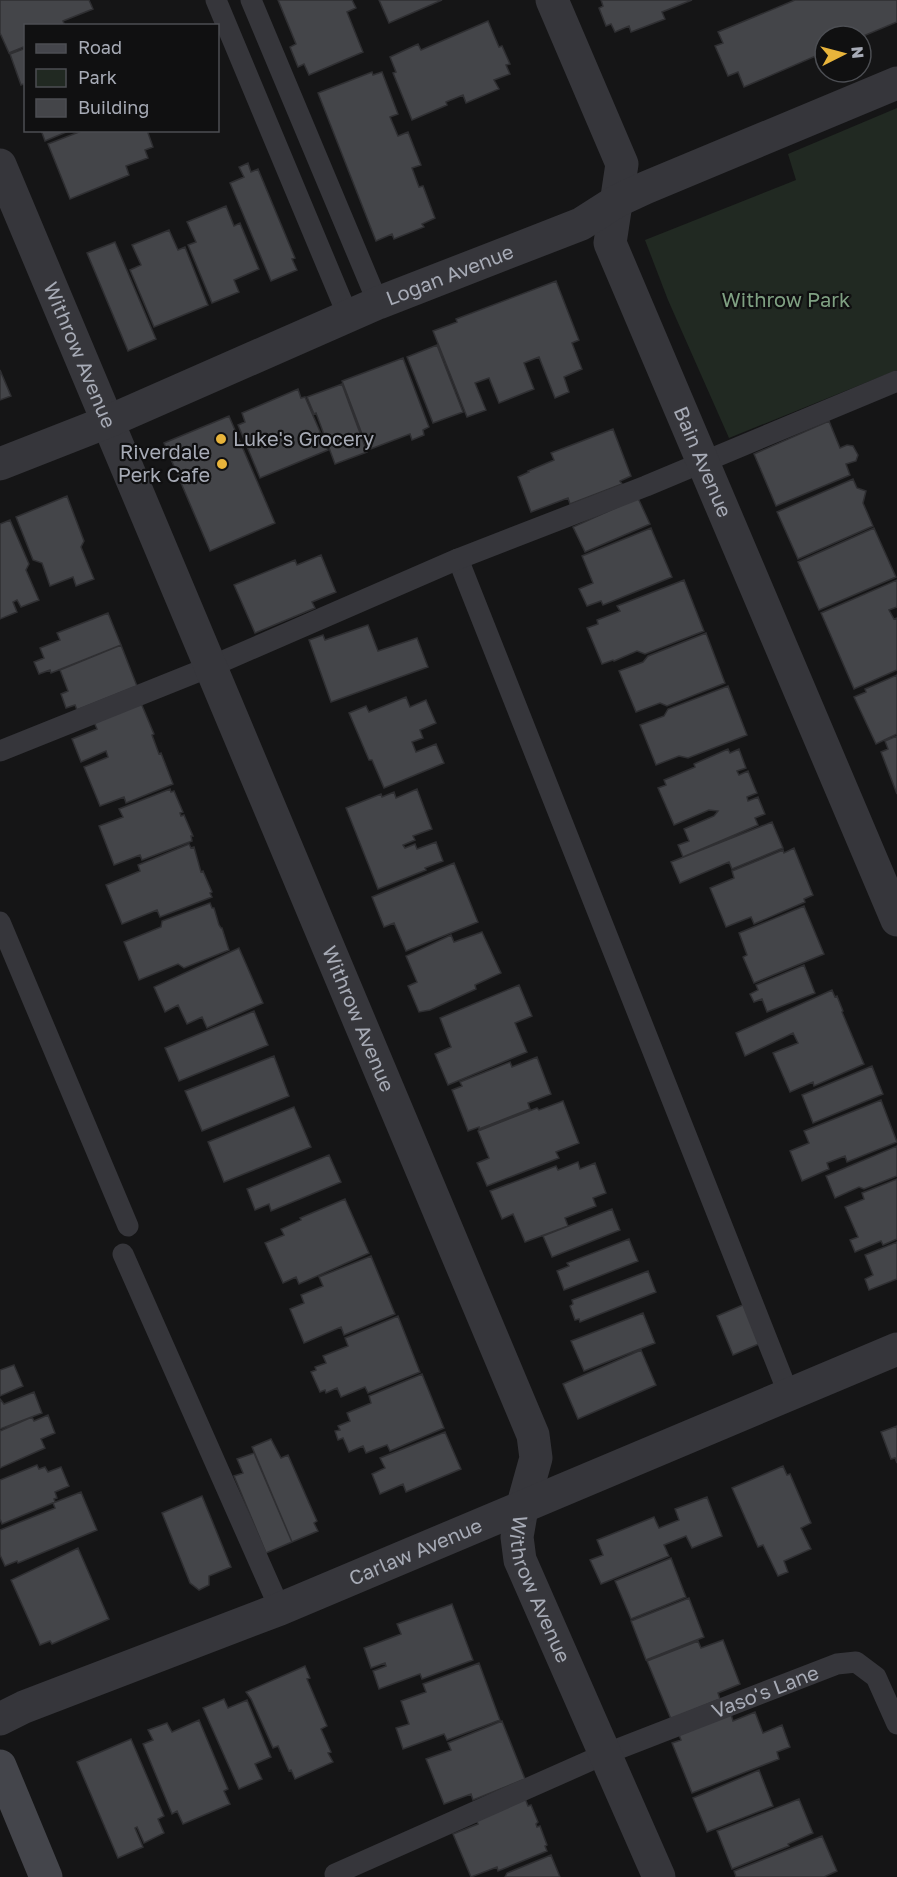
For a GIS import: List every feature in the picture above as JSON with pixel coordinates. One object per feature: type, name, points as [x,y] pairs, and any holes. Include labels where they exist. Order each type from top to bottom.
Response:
[{"type":"main road","points":[[0,1766],[46,1877]]},
{"type":"street","name":"Bain Avenue","points":[[552,0],[622,164],[610,243],[897,920]]},
{"type":"street","name":"Logan Avenue","points":[[0,464],[107,422],[378,303],[581,224],[617,201],[897,82]]},
{"type":"street","name":"Withrow Avenue","points":[[0,165],[533,1435],[536,1458],[522,1508],[517,1537],[520,1560],[659,1877]]},
{"type":"street","name":"Carlaw Avenue","points":[[0,1719],[24,1707],[280,1609],[897,1349]]},
{"type":"lane","points":[[216,0],[348,316]]},
{"type":"lane","points":[[251,0],[378,303]]},
{"type":"lane","points":[[0,751],[212,666],[458,559],[646,486],[897,381]]},
{"type":"lane","points":[[458,559],[789,1395]]},
{"type":"lane","points":[[0,922],[128,1226]]},
{"type":"lane","points":[[123,1254],[280,1609]]},
{"type":"lane","name":"Vaso's Lane","points":[[337,1877],[335,1874],[604,1754],[837,1664],[856,1662],[876,1677],[897,1724]]},
{"type":"green space","name":"Withrow Park","points":[[897,108],[897,370],[729,438],[668,300],[645,240],[796,180],[788,154]]},
{"type":"building","points":[[0,0],[89,0],[93,9],[63,21],[64,24],[24,24],[24,47],[9,53],[0,33]]},
{"type":"building","points":[[278,0],[352,0],[356,8],[347,12],[363,52],[309,75],[304,64],[298,67],[290,47],[296,44]]},
{"type":"building","points":[[379,0],[442,0],[389,23]]},
{"type":"building","points":[[601,0],[692,0],[662,12],[665,19],[631,32],[629,26],[615,32],[611,24],[606,26],[599,8],[603,6]]},
{"type":"building","points":[[795,0],[897,0],[897,22],[873,32],[873,24],[813,24],[813,57],[744,87],[738,72],[728,76],[715,46],[723,43],[718,32]]},
{"type":"building","points":[[488,21],[499,47],[502,46],[510,64],[506,65],[510,74],[494,80],[499,89],[466,103],[463,95],[446,102],[447,105],[412,120],[393,73],[396,72],[390,57],[418,44],[421,50]]},
{"type":"building","points":[[24,49],[24,84],[21,85],[10,54]]},
{"type":"building","points":[[372,72],[373,75],[382,72],[398,114],[390,117],[398,136],[408,132],[421,165],[412,168],[419,187],[423,186],[435,218],[422,224],[424,227],[394,239],[392,234],[376,241],[318,93]]},
{"type":"building","points":[[42,132],[66,132],[45,141]]},
{"type":"building","points":[[79,132],[148,132],[153,147],[145,150],[148,158],[126,166],[129,175],[70,199],[48,144]]},
{"type":"building","points":[[248,163],[251,172],[258,169],[295,258],[292,259],[297,270],[271,281],[230,183],[244,177],[239,167]]},
{"type":"building","points":[[226,206],[234,226],[240,223],[259,269],[234,280],[239,292],[212,303],[188,245],[196,242],[187,222]]},
{"type":"building","points":[[169,230],[178,250],[185,247],[208,305],[154,327],[130,270],[141,265],[132,245]]},
{"type":"building","points":[[115,242],[156,339],[128,351],[87,253]]},
{"type":"building","points":[[556,281],[579,340],[572,343],[582,369],[564,377],[569,392],[555,398],[539,357],[524,363],[534,389],[499,403],[489,378],[475,383],[486,410],[467,417],[433,331],[457,322],[456,319]]},
{"type":"building","points":[[437,345],[463,412],[433,423],[407,357]]},
{"type":"building","points":[[403,358],[429,427],[423,430],[424,435],[412,440],[410,434],[368,450],[342,381]]},
{"type":"building","points":[[0,370],[11,396],[0,400]]},
{"type":"building","points":[[342,384],[367,452],[335,464],[316,413],[314,414],[307,397]]},
{"type":"building","points":[[298,389],[301,398],[305,397],[328,450],[260,478],[238,425],[245,422],[242,413]]},
{"type":"building","points":[[229,416],[275,523],[210,551],[164,443]]},
{"type":"building","points":[[829,421],[840,448],[847,445],[853,446],[858,455],[856,461],[846,464],[850,475],[776,506],[754,454]]},
{"type":"building","points":[[613,429],[631,476],[620,481],[622,484],[570,504],[568,498],[531,512],[518,477],[554,460],[551,453]]},
{"type":"building","points":[[853,479],[857,488],[866,491],[863,503],[873,526],[798,559],[777,512]]},
{"type":"building","points":[[67,496],[84,541],[81,547],[94,579],[76,586],[73,577],[50,586],[42,563],[33,560],[16,517]]},
{"type":"building","points":[[638,498],[650,524],[585,552],[573,527]]},
{"type":"building","points":[[10,520],[29,564],[26,570],[39,600],[21,607],[17,600],[13,602],[17,612],[0,619],[0,524]]},
{"type":"building","points":[[651,528],[672,577],[603,605],[601,601],[587,606],[579,589],[593,583],[582,556]]},
{"type":"building","points":[[874,528],[896,577],[819,610],[798,562]]},
{"type":"building","points":[[321,555],[336,592],[312,602],[315,608],[255,633],[234,585],[295,560],[297,565]]},
{"type":"building","points":[[684,580],[704,631],[645,654],[637,651],[602,664],[587,628],[598,624],[597,620],[620,611],[617,606]]},
{"type":"building","points":[[897,580],[897,607],[889,610],[894,619],[897,618],[897,670],[854,689],[821,613]]},
{"type":"building","points":[[108,613],[121,645],[51,673],[50,670],[39,674],[34,662],[44,658],[40,648],[60,640],[57,633]]},
{"type":"building","points":[[368,625],[378,651],[417,638],[428,667],[331,702],[309,640],[323,635],[325,640]]},
{"type":"building","points":[[706,633],[725,683],[667,706],[660,703],[636,712],[619,671],[643,662],[648,656]]},
{"type":"building","points":[[121,645],[137,686],[77,710],[75,705],[66,708],[61,694],[68,691],[60,670]]},
{"type":"building","points":[[897,675],[897,734],[876,744],[854,697],[866,692],[865,689]]},
{"type":"building","points":[[728,686],[747,735],[688,758],[679,756],[656,765],[640,725],[664,716],[668,709]]},
{"type":"building","points":[[406,697],[410,707],[426,700],[436,723],[420,730],[423,738],[412,742],[416,752],[436,744],[444,763],[384,788],[349,713],[366,706],[369,712]]},
{"type":"building","points":[[141,703],[154,734],[152,735],[159,754],[161,753],[173,784],[126,803],[124,797],[100,806],[84,767],[108,757],[106,751],[81,762],[72,739],[97,729],[94,722]]},
{"type":"building","points":[[897,736],[897,794],[881,752],[888,749],[885,741]]},
{"type":"building","points":[[728,749],[730,753],[739,749],[746,768],[737,771],[739,775],[748,771],[757,793],[747,797],[748,801],[758,797],[765,814],[755,818],[758,825],[683,857],[678,845],[689,841],[684,829],[714,816],[718,811],[709,810],[674,825],[658,788],[666,785],[664,780],[695,767],[694,764]]},
{"type":"building","points":[[170,789],[171,792],[174,791],[183,812],[180,813],[181,816],[184,815],[193,836],[191,836],[192,841],[142,860],[140,855],[114,865],[99,826],[123,817],[119,809]]},
{"type":"building","points":[[417,789],[432,829],[413,836],[415,840],[403,845],[405,848],[415,844],[417,849],[436,842],[443,861],[378,889],[346,808],[381,794],[382,797],[394,792],[396,798]]},
{"type":"building","points":[[772,822],[783,848],[732,869],[729,862],[680,883],[671,862]]},
{"type":"building","points":[[189,844],[191,848],[194,847],[201,872],[203,871],[212,897],[160,917],[157,910],[122,924],[106,885],[140,871],[138,865]]},
{"type":"building","points":[[794,848],[813,895],[804,899],[805,902],[754,924],[751,917],[726,927],[710,888],[734,878],[732,871],[783,850],[784,853]]},
{"type":"building","points":[[454,863],[478,922],[406,951],[394,923],[384,927],[372,897]]},
{"type":"building","points":[[210,903],[214,908],[229,950],[184,968],[178,964],[139,980],[124,942],[161,927],[162,921]]},
{"type":"building","points":[[804,906],[824,954],[754,983],[743,957],[747,955],[739,933]]},
{"type":"building","points":[[482,932],[501,973],[475,985],[476,989],[430,1010],[419,1012],[408,986],[417,982],[406,956],[451,935],[454,942]]},
{"type":"building","points":[[239,948],[263,1003],[207,1028],[202,1017],[187,1024],[178,1005],[165,1012],[154,987]]},
{"type":"building","points":[[804,965],[815,993],[767,1012],[762,999],[754,1002],[750,994],[758,990],[756,985]]},
{"type":"building","points":[[519,985],[532,1016],[515,1023],[527,1052],[448,1085],[435,1054],[451,1047],[440,1018]]},
{"type":"building","points":[[832,990],[835,997],[837,996],[864,1064],[814,1086],[813,1082],[790,1092],[773,1053],[798,1043],[793,1033],[745,1056],[736,1033]]},
{"type":"building","points":[[254,1011],[268,1045],[179,1081],[165,1048]]},
{"type":"building","points":[[274,1056],[289,1096],[202,1131],[185,1091]]},
{"type":"building","points":[[537,1057],[551,1094],[528,1103],[530,1109],[468,1131],[452,1090],[462,1086],[460,1082],[510,1062],[512,1067]]},
{"type":"building","points":[[872,1066],[883,1094],[813,1123],[802,1095]]},
{"type":"building","points":[[881,1100],[897,1142],[847,1162],[845,1156],[827,1163],[829,1169],[802,1181],[790,1151],[809,1143],[804,1131]]},
{"type":"building","points":[[563,1101],[579,1143],[556,1152],[559,1158],[487,1186],[477,1163],[489,1158],[478,1131],[537,1108],[539,1110]]},
{"type":"building","points":[[294,1107],[311,1147],[224,1182],[208,1142]]},
{"type":"building","points":[[897,1146],[897,1176],[864,1189],[859,1187],[835,1198],[826,1176]]},
{"type":"building","points":[[329,1155],[341,1182],[271,1211],[269,1204],[255,1210],[247,1189]]},
{"type":"building","points":[[578,1162],[580,1169],[595,1163],[606,1193],[593,1198],[596,1206],[565,1218],[568,1226],[525,1242],[513,1214],[502,1219],[490,1191],[556,1166],[558,1170]]},
{"type":"building","points":[[897,1179],[897,1239],[883,1245],[881,1241],[855,1252],[850,1240],[858,1237],[845,1207],[864,1199],[862,1193]]},
{"type":"building","points":[[345,1199],[369,1253],[299,1284],[296,1277],[283,1283],[265,1243],[284,1235],[281,1229],[301,1220],[300,1218]]},
{"type":"building","points":[[612,1209],[620,1230],[552,1257],[543,1236]]},
{"type":"building","points":[[629,1239],[638,1261],[564,1290],[557,1271],[569,1266],[567,1263]]},
{"type":"building","points":[[897,1242],[897,1279],[869,1290],[865,1279],[873,1275],[865,1255]]},
{"type":"building","points":[[371,1256],[395,1314],[344,1335],[341,1327],[304,1343],[290,1309],[304,1303],[301,1295],[323,1286],[319,1277]]},
{"type":"building","points":[[648,1271],[656,1292],[580,1322],[579,1319],[575,1320],[570,1306],[573,1304],[572,1300]]},
{"type":"building","points":[[745,1304],[761,1343],[733,1355],[717,1316]]},
{"type":"building","points":[[643,1313],[655,1343],[584,1371],[571,1341]]},
{"type":"building","points":[[398,1316],[420,1372],[368,1393],[365,1387],[341,1397],[337,1388],[326,1393],[325,1390],[320,1392],[311,1372],[316,1370],[315,1367],[326,1363],[323,1356],[348,1346],[345,1338]]},
{"type":"building","points":[[641,1350],[656,1385],[578,1419],[563,1384]]},
{"type":"building","points":[[14,1365],[23,1386],[0,1396],[0,1370]]},
{"type":"building","points":[[422,1374],[444,1428],[390,1451],[387,1445],[366,1453],[363,1446],[349,1452],[343,1438],[338,1440],[335,1431],[340,1430],[338,1426],[350,1421],[347,1413],[371,1403],[369,1396]]},
{"type":"building","points":[[34,1392],[42,1413],[0,1429],[0,1399],[4,1404]]},
{"type":"building","points":[[48,1415],[55,1433],[41,1439],[45,1448],[0,1468],[0,1431],[32,1417],[34,1421]]},
{"type":"building","points":[[897,1426],[897,1463],[895,1458],[891,1459],[881,1432]]},
{"type":"building","points":[[445,1432],[461,1469],[406,1492],[403,1484],[380,1494],[372,1474],[385,1468],[380,1458]]},
{"type":"building","points":[[271,1439],[281,1458],[288,1455],[317,1521],[314,1523],[318,1531],[292,1542],[252,1447]]},
{"type":"building","points":[[254,1453],[292,1542],[266,1553],[234,1476],[243,1473],[237,1459]]},
{"type":"building","points":[[37,1465],[39,1469],[45,1467],[48,1472],[61,1467],[69,1486],[55,1492],[57,1498],[54,1499],[55,1502],[2,1524],[0,1480]]},
{"type":"building","points":[[783,1466],[787,1475],[790,1474],[811,1523],[801,1528],[811,1549],[784,1561],[788,1572],[778,1576],[763,1545],[758,1547],[732,1488]]},
{"type":"building","points":[[81,1492],[97,1530],[18,1563],[17,1561],[5,1566],[0,1555],[0,1530],[55,1508],[53,1503]]},
{"type":"building","points":[[202,1496],[231,1567],[209,1576],[209,1585],[199,1590],[190,1583],[162,1513]]},
{"type":"building","points":[[707,1497],[722,1536],[692,1548],[686,1536],[664,1545],[669,1556],[601,1584],[590,1560],[603,1555],[597,1540],[654,1517],[659,1528],[679,1520],[675,1509]]},
{"type":"building","points":[[78,1548],[109,1619],[52,1644],[50,1641],[40,1645],[11,1580]]},
{"type":"building","points":[[671,1558],[686,1597],[631,1619],[615,1581]]},
{"type":"building","points":[[689,1598],[704,1637],[646,1660],[631,1621]]},
{"type":"building","points":[[452,1604],[473,1660],[422,1679],[420,1674],[379,1689],[373,1671],[386,1666],[385,1663],[371,1668],[364,1648],[401,1634],[397,1624]]},
{"type":"building","points":[[723,1640],[740,1684],[718,1693],[720,1699],[671,1719],[647,1661],[698,1641],[701,1648]]},
{"type":"building","points":[[479,1663],[500,1720],[447,1740],[444,1734],[403,1749],[396,1728],[409,1724],[401,1701],[426,1692],[423,1684]]},
{"type":"building","points":[[305,1666],[310,1678],[307,1679],[327,1726],[321,1729],[333,1762],[295,1779],[278,1746],[273,1748],[246,1692]]},
{"type":"building","points":[[224,1699],[228,1708],[247,1700],[271,1757],[255,1764],[262,1779],[239,1789],[203,1708]]},
{"type":"building","points":[[755,1712],[763,1733],[782,1725],[790,1747],[777,1752],[779,1759],[692,1793],[672,1743],[681,1740],[679,1735],[731,1714],[733,1721]]},
{"type":"building","points":[[199,1720],[228,1789],[224,1791],[230,1804],[183,1824],[177,1811],[172,1814],[143,1744],[153,1740],[148,1730],[167,1723],[172,1732]]},
{"type":"building","points":[[502,1721],[525,1779],[473,1800],[471,1794],[444,1804],[426,1759],[451,1750],[448,1743]]},
{"type":"building","points":[[131,1739],[164,1816],[158,1819],[164,1833],[144,1843],[137,1827],[135,1828],[143,1847],[118,1858],[77,1762]]},
{"type":"building","points":[[759,1770],[773,1806],[707,1832],[693,1798]]},
{"type":"building","points":[[525,1798],[528,1806],[531,1805],[538,1822],[537,1827],[540,1826],[547,1851],[498,1871],[497,1867],[471,1877],[453,1834],[478,1824],[476,1819]]},
{"type":"building","points":[[799,1799],[813,1833],[788,1844],[789,1846],[732,1869],[717,1831]]},
{"type":"building","points":[[822,1836],[837,1871],[824,1877],[736,1877],[734,1871]]},
{"type":"building","points":[[551,1855],[560,1877],[505,1877],[507,1873]]},
{"type":"place","name":"Luke's Grocery","points":[[221,439]]},
{"type":"place","name":"Riverdale Perk Cafe","points":[[222,464]]}]
